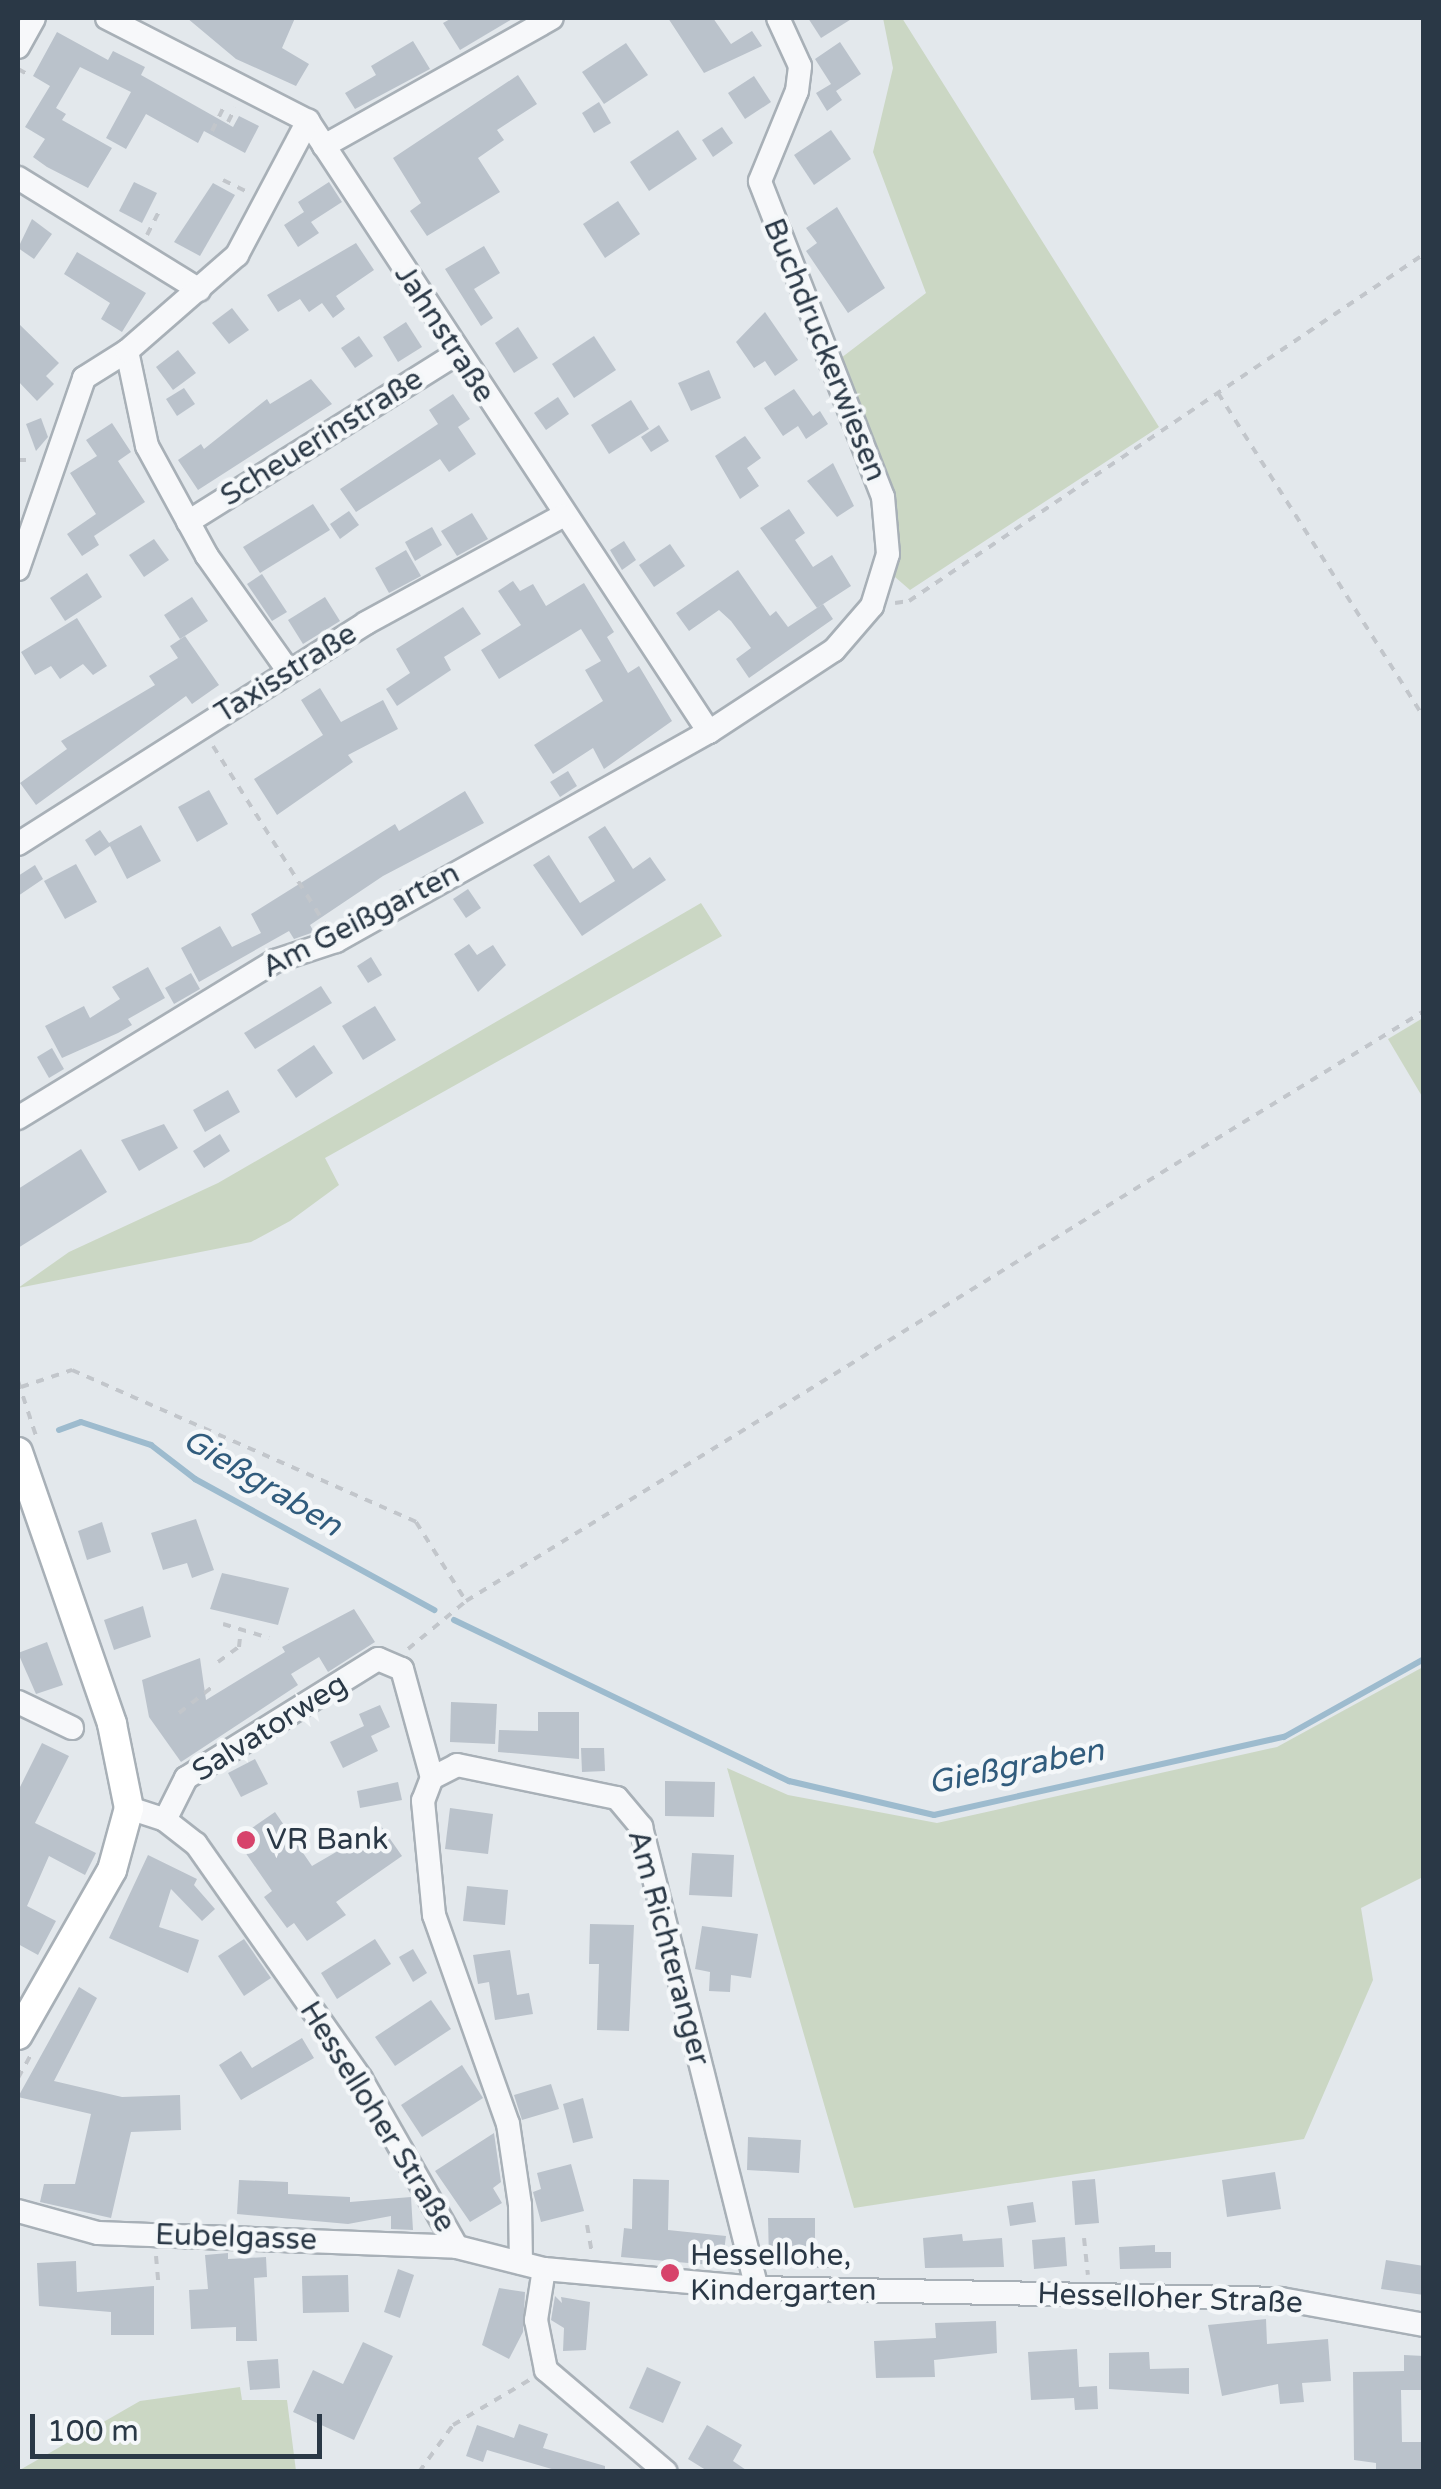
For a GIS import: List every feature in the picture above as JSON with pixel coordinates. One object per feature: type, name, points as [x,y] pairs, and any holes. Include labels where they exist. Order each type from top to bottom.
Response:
[{"type":"main road","points":[[18,1452],[112,1724],[129,1808],[112,1870],[18,2035]]},
{"type":"street","points":[[18,47],[34,18]]},
{"type":"street","points":[[18,570],[84,378],[127,351],[238,255],[308,121],[107,18]]},
{"type":"street","name":"Buchdruckerwiesen","points":[[709,732],[834,650],[872,606],[888,554],[883,497],[760,181],[799,78],[800,66],[778,18]]},
{"type":"street","points":[[324,146],[539,21]]},
{"type":"street","name":"Jahnstraße","points":[[308,121],[562,516],[709,732]]},
{"type":"street","points":[[18,178],[199,290]]},
{"type":"street","points":[[127,351],[147,446],[188,522],[289,672]]},
{"type":"street","name":"Scheuerinstraße","points":[[188,522],[456,354]]},
{"type":"street","name":"Taxisstraße","points":[[18,844],[289,672],[562,516]]},
{"type":"street","name":"Am Geißgarten","points":[[18,1118],[276,961],[336,940],[709,732]]},
{"type":"street","name":"Salvatorweg","points":[[165,1820],[186,1778],[378,1659],[394,1661]]},
{"type":"street","points":[[394,1661],[402,1669],[432,1778],[422,1801],[434,1914],[508,2124],[520,2205],[521,2263]]},
{"type":"street","points":[[18,1702],[72,1728]]},
{"type":"street","name":"Am Richteranger","points":[[432,1778],[456,1765],[617,1798],[641,1827],[757,2288]]},
{"type":"street","name":"Hesselloher Straße","points":[[129,1808],[165,1820],[196,1844],[344,2054],[457,2247],[544,2269],[757,2288],[1281,2299],[1424,2325]]},
{"type":"street","name":"Eubelgasse","points":[[18,2211],[98,2233],[457,2247]]},
{"type":"street","points":[[544,2269],[536,2320],[546,2370],[666,2472]]},
{"type":"path","points":[[18,69],[27,74]]},
{"type":"path","points":[[212,131],[235,84]]},
{"type":"path","points":[[223,180],[266,202]]},
{"type":"path","points":[[138,252],[161,208]]},
{"type":"path","points":[[872,606],[909,601],[1424,254]]},
{"type":"path","points":[[1218,393],[1424,718]]},
{"type":"path","points":[[202,727],[336,940]]},
{"type":"path","points":[[394,1661],[466,1601],[1424,1011]]},
{"type":"path","points":[[20,1388],[72,1370],[416,1522],[466,1601]]},
{"type":"path","points":[[223,1624],[269,1638]]},
{"type":"path","points":[[218,1662],[238,1646],[241,1630]]},
{"type":"path","points":[[178,1713],[216,1684]]},
{"type":"path","points":[[587,2225],[596,2274]]},
{"type":"path","points":[[1084,2238],[1090,2295]]},
{"type":"path","points":[[419,2472],[467,2414],[546,2370]]},
{"type":"green space","points":[[883,18],[902,18],[1159,427],[910,590],[895,577],[896,503],[841,358],[926,293],[873,152],[893,68]]},
{"type":"green space","points":[[701,903],[722,936],[325,1158],[339,1185],[290,1221],[251,1242],[18,1288],[69,1252],[218,1183]]},
{"type":"green space","points":[[1423,1018],[1423,1098],[1388,1039]]},
{"type":"green space","points":[[1423,1667],[1423,1877],[1361,1908],[1373,1980],[1304,2139],[854,2208],[727,1768],[788,1795],[937,1823],[1277,1747]]},
{"type":"green space","points":[[240,2387],[242,2400],[287,2400],[296,2471],[18,2471],[140,2401]]},
{"type":"building","points":[[187,18],[295,18],[282,48],[309,64],[296,86],[236,59]]},
{"type":"building","points":[[452,18],[514,18],[460,50],[443,23]]},
{"type":"building","points":[[668,18],[713,18],[731,44],[752,31],[762,46],[704,73]]},
{"type":"building","points":[[808,18],[853,18],[821,38]]},
{"type":"building","points":[[57,32],[108,60],[113,51],[145,67],[141,75],[233,127],[239,116],[259,126],[245,153],[204,131],[198,143],[146,114],[126,149],[106,138],[131,92],[80,67],[56,108],[66,114],[62,120],[112,148],[88,188],[47,167],[33,157],[45,139],[25,127],[50,86],[33,76]]},
{"type":"building","points":[[413,41],[430,69],[355,109],[345,93],[376,75],[371,66]]},
{"type":"building","points":[[840,42],[861,74],[836,91],[842,100],[827,111],[816,93],[831,84],[815,59]]},
{"type":"building","points":[[626,43],[648,75],[604,104],[582,72]]},
{"type":"building","points":[[518,75],[537,104],[497,130],[504,140],[478,158],[500,192],[427,236],[410,211],[421,203],[393,158]]},
{"type":"building","points":[[754,76],[771,102],[745,119],[728,93]]},
{"type":"building","points":[[599,102],[611,123],[594,133],[582,113]]},
{"type":"building","points":[[722,127],[733,143],[713,157],[702,140]]},
{"type":"building","points":[[678,130],[697,159],[649,191],[630,162]]},
{"type":"building","points":[[831,130],[851,159],[814,185],[794,155]]},
{"type":"building","points":[[134,182],[157,193],[142,223],[119,211]]},
{"type":"building","points":[[329,182],[342,202],[311,222],[319,233],[298,247],[284,225],[304,212],[298,202]]},
{"type":"building","points":[[213,183],[235,195],[200,256],[174,242]]},
{"type":"building","points":[[618,201],[640,234],[605,258],[583,224]]},
{"type":"building","points":[[837,207],[885,288],[848,313],[806,251],[817,243],[806,228]]},
{"type":"building","points":[[32,219],[52,234],[34,259],[18,248]]},
{"type":"building","points":[[356,243],[374,270],[336,296],[345,309],[333,318],[322,303],[309,312],[300,299],[278,312],[267,295]]},
{"type":"building","points":[[484,246],[500,273],[474,289],[493,318],[481,326],[445,269]]},
{"type":"building","points":[[77,252],[146,293],[122,332],[101,319],[110,303],[64,274]]},
{"type":"building","points":[[232,308],[249,330],[229,344],[212,323]]},
{"type":"building","points":[[765,312],[798,360],[775,376],[765,361],[754,368],[736,342]]},
{"type":"building","points":[[406,322],[422,347],[398,362],[383,337]]},
{"type":"building","points":[[18,323],[59,363],[46,376],[54,384],[37,401],[18,381]]},
{"type":"building","points":[[518,327],[538,358],[514,373],[495,343]]},
{"type":"building","points":[[359,336],[373,356],[355,368],[341,348]]},
{"type":"building","points":[[594,336],[616,370],[574,398],[552,364]]},
{"type":"building","points":[[178,350],[196,373],[173,390],[156,367]]},
{"type":"building","points":[[709,370],[721,398],[691,411],[678,383]]},
{"type":"building","points":[[311,379],[332,404],[198,490],[178,460],[201,444],[204,449],[267,399],[270,404]]},
{"type":"building","points":[[184,388],[195,404],[177,416],[166,399]]},
{"type":"building","points":[[794,389],[813,416],[820,411],[828,424],[806,439],[798,426],[783,436],[764,408]]},
{"type":"building","points":[[453,394],[470,419],[458,427],[476,454],[449,472],[440,459],[356,512],[340,489],[438,424],[429,410]]},
{"type":"building","points":[[558,397],[569,414],[546,430],[534,413]]},
{"type":"building","points":[[631,400],[649,429],[609,454],[591,425]]},
{"type":"building","points":[[41,418],[48,437],[36,451],[26,424]]},
{"type":"building","points":[[112,423],[131,452],[118,461],[145,502],[94,536],[99,545],[82,556],[67,534],[96,514],[70,473],[97,456],[86,440]]},
{"type":"building","points":[[659,425],[669,441],[651,452],[641,437]]},
{"type":"building","points":[[745,436],[761,458],[747,468],[759,486],[740,499],[715,456]]},
{"type":"building","points":[[833,463],[854,506],[837,517],[807,481]]},
{"type":"building","points":[[313,504],[330,530],[260,573],[243,547]]},
{"type":"building","points":[[789,509],[805,533],[795,540],[813,567],[832,555],[851,586],[817,608],[760,528]]},
{"type":"building","points":[[349,511],[359,525],[340,539],[330,524]]},
{"type":"building","points":[[472,513],[488,539],[457,556],[441,531]]},
{"type":"building","points":[[432,527],[442,545],[415,561],[405,542]]},
{"type":"building","points":[[154,539],[169,560],[144,577],[129,555]]},
{"type":"building","points":[[624,541],[636,560],[622,570],[610,550]]},
{"type":"building","points":[[670,544],[685,566],[654,587],[639,565]]},
{"type":"building","points":[[406,550],[421,576],[389,593],[375,568]]},
{"type":"building","points":[[738,570],[770,616],[776,611],[788,627],[823,604],[833,619],[749,678],[736,659],[751,648],[719,610],[689,631],[676,613]]},
{"type":"building","points":[[87,573],[102,597],[65,621],[50,598]]},
{"type":"building","points":[[262,574],[287,612],[272,621],[247,584]]},
{"type":"building","points":[[513,581],[520,591],[533,584],[546,606],[584,583],[614,632],[607,637],[628,673],[639,666],[672,721],[604,769],[593,748],[553,774],[534,745],[603,701],[585,670],[601,661],[581,629],[499,679],[481,650],[521,625],[498,591]]},
{"type":"building","points":[[192,597],[208,621],[180,639],[164,615]]},
{"type":"building","points":[[325,597],[340,621],[303,644],[288,620]]},
{"type":"building","points":[[463,607],[481,634],[444,657],[451,670],[397,706],[386,689],[410,673],[396,649]]},
{"type":"building","points":[[77,618],[107,666],[93,675],[83,664],[60,679],[51,666],[35,675],[21,652]]},
{"type":"building","points":[[185,636],[219,685],[192,704],[186,696],[36,805],[20,783],[67,749],[61,741],[155,685],[149,676],[178,658],[170,646]]},
{"type":"building","points":[[320,688],[341,722],[383,700],[398,729],[348,755],[353,762],[277,815],[254,779],[323,735],[301,700]]},
{"type":"building","points":[[568,771],[577,786],[560,797],[550,782]]},
{"type":"building","points":[[209,790],[228,824],[197,842],[178,807]]},
{"type":"building","points":[[465,791],[484,823],[383,876],[310,925],[314,932],[294,939],[289,931],[199,982],[181,948],[220,926],[232,947],[261,933],[251,914],[395,824],[399,831]]},
{"type":"building","points":[[141,825],[161,861],[127,879],[110,846],[95,856],[85,840],[100,830],[109,843]]},
{"type":"building","points":[[605,826],[633,869],[650,857],[666,880],[582,936],[533,865],[549,855],[580,903],[615,881],[588,837]]},
{"type":"building","points":[[76,864],[97,902],[65,919],[44,881]]},
{"type":"building","points":[[35,865],[43,879],[18,896],[18,876]]},
{"type":"building","points":[[468,889],[481,908],[466,918],[453,899]]},
{"type":"building","points":[[469,944],[477,955],[493,945],[506,965],[478,992],[454,954]]},
{"type":"building","points":[[371,957],[382,975],[368,983],[357,966]]},
{"type":"building","points":[[148,967],[165,998],[128,1019],[132,1025],[62,1058],[45,1026],[84,1006],[90,1018],[120,999],[112,987]]},
{"type":"building","points":[[191,973],[200,989],[174,1004],[165,988]]},
{"type":"building","points":[[321,986],[332,1003],[255,1049],[244,1033]]},
{"type":"building","points":[[375,1006],[396,1040],[363,1060],[342,1026]]},
{"type":"building","points":[[314,1045],[333,1073],[296,1098],[277,1070]]},
{"type":"building","points":[[52,1048],[64,1069],[49,1078],[37,1057]]},
{"type":"building","points":[[228,1090],[240,1112],[205,1132],[193,1110]]},
{"type":"building","points":[[164,1124],[178,1148],[139,1171],[121,1140]]},
{"type":"building","points":[[220,1134],[230,1151],[204,1168],[193,1151]]},
{"type":"building","points":[[81,1149],[107,1192],[18,1248],[18,1189]]},
{"type":"building","points":[[196,1519],[214,1570],[192,1578],[187,1563],[163,1570],[151,1533]]},
{"type":"building","points":[[102,1522],[111,1552],[87,1560],[78,1531]]},
{"type":"building","points":[[222,1573],[289,1588],[278,1625],[210,1609]]},
{"type":"building","points":[[143,1606],[151,1637],[114,1650],[104,1620]]},
{"type":"building","points":[[354,1609],[375,1642],[328,1672],[319,1657],[291,1674],[298,1685],[181,1762],[149,1717],[142,1680],[200,1658],[206,1700],[285,1652],[282,1647]]},
{"type":"building","points":[[47,1642],[63,1685],[36,1694],[18,1653]]},
{"type":"building","points":[[451,1702],[497,1704],[495,1744],[450,1742]]},
{"type":"building","points":[[380,1705],[390,1727],[371,1736],[378,1751],[343,1768],[330,1742],[364,1726],[359,1714]]},
{"type":"building","points":[[538,1712],[579,1712],[579,1759],[498,1752],[499,1730],[538,1731]]},
{"type":"building","points":[[42,1743],[69,1756],[35,1823],[96,1853],[85,1875],[49,1856],[27,1906],[56,1921],[38,1955],[18,1944],[18,1791]]},
{"type":"building","points":[[581,1748],[604,1748],[605,1771],[582,1772]]},
{"type":"building","points":[[255,1759],[268,1784],[241,1797],[228,1773]]},
{"type":"building","points":[[665,1781],[715,1782],[714,1817],[665,1816]]},
{"type":"building","points":[[398,1782],[402,1800],[360,1808],[357,1791]]},
{"type":"building","points":[[450,1808],[493,1814],[488,1854],[445,1849]]},
{"type":"building","points":[[275,1812],[312,1866],[381,1826],[402,1856],[336,1902],[346,1915],[307,1941],[294,1923],[287,1928],[264,1897],[272,1891],[236,1839]]},
{"type":"building","points":[[692,1853],[734,1855],[732,1897],[689,1895]]},
{"type":"building","points":[[148,1855],[197,1879],[194,1885],[215,1909],[202,1921],[171,1889],[159,1927],[199,1940],[188,1973],[109,1938]]},
{"type":"building","points":[[467,1886],[508,1890],[505,1925],[463,1921]]},
{"type":"building","points":[[590,1924],[634,1925],[629,2031],[597,2030],[599,1964],[589,1964]]},
{"type":"building","points":[[702,1926],[758,1934],[751,1978],[731,1975],[730,1992],[709,1991],[710,1972],[695,1969]]},
{"type":"building","points":[[244,1939],[271,1978],[244,1996],[218,1956]]},
{"type":"building","points":[[375,1939],[391,1964],[337,1999],[321,1973]]},
{"type":"building","points":[[413,1949],[427,1973],[413,1982],[399,1957]]},
{"type":"building","points":[[510,1950],[517,1995],[529,1993],[533,2014],[495,2020],[489,1982],[478,1984],[473,1955]]},
{"type":"building","points":[[79,1987],[97,1998],[54,2081],[122,2097],[180,2095],[181,2130],[131,2132],[111,2218],[40,2202],[44,2184],[75,2184],[91,2114],[18,2097]]},
{"type":"building","points":[[431,2000],[451,2029],[395,2066],[375,2037]]},
{"type":"building","points":[[302,2038],[314,2058],[241,2100],[219,2065],[241,2051],[252,2068]]},
{"type":"building","points":[[462,2065],[483,2098],[422,2137],[401,2105]]},
{"type":"building","points":[[551,2084],[559,2109],[522,2120],[514,2095]]},
{"type":"building","points":[[583,2098],[593,2138],[573,2143],[563,2104]]},
{"type":"building","points":[[494,2133],[501,2182],[493,2188],[502,2203],[470,2222],[435,2171]]},
{"type":"building","points":[[748,2137],[801,2140],[799,2173],[747,2170]]},
{"type":"building","points":[[571,2164],[584,2211],[541,2222],[533,2192],[541,2189],[537,2173]]},
{"type":"building","points":[[1275,2172],[1281,2209],[1227,2217],[1222,2180]]},
{"type":"building","points":[[633,2179],[669,2180],[668,2230],[726,2236],[722,2266],[621,2257],[624,2228],[632,2229]]},
{"type":"building","points":[[1095,2179],[1099,2223],[1075,2225],[1072,2181]]},
{"type":"building","points":[[239,2180],[288,2182],[288,2194],[350,2197],[350,2202],[411,2197],[413,2230],[391,2229],[391,2216],[348,2224],[237,2214]]},
{"type":"building","points":[[1033,2202],[1036,2222],[1010,2226],[1007,2206]]},
{"type":"building","points":[[768,2218],[815,2218],[815,2259],[769,2259]]},
{"type":"building","points":[[962,2234],[963,2241],[1002,2238],[1004,2267],[925,2268],[923,2238]]},
{"type":"building","points":[[1065,2237],[1067,2266],[1034,2269],[1032,2240]]},
{"type":"building","points":[[1155,2245],[1155,2252],[1171,2252],[1171,2268],[1120,2269],[1119,2247]]},
{"type":"building","points":[[817,2251],[843,2251],[843,2268],[817,2268]]},
{"type":"building","points":[[228,2253],[228,2259],[266,2257],[267,2277],[254,2278],[257,2341],[236,2341],[236,2327],[191,2329],[189,2290],[208,2289],[205,2255]]},
{"type":"building","points":[[1386,2260],[1424,2266],[1424,2295],[1381,2289]]},
{"type":"building","points":[[76,2261],[77,2292],[154,2286],[154,2335],[111,2335],[111,2312],[39,2306],[37,2263]]},
{"type":"building","points":[[398,2269],[414,2275],[400,2318],[384,2312]]},
{"type":"building","points":[[348,2275],[349,2312],[303,2313],[302,2276]]},
{"type":"building","points":[[499,2288],[525,2292],[523,2332],[509,2359],[482,2345]]},
{"type":"building","points":[[555,2296],[562,2303],[561,2297],[590,2302],[586,2350],[563,2351],[564,2328],[551,2320]]},
{"type":"building","points":[[1266,2319],[1267,2344],[1328,2339],[1331,2381],[1302,2383],[1304,2402],[1280,2404],[1278,2384],[1222,2396],[1208,2325]]},
{"type":"building","points":[[996,2321],[997,2353],[934,2360],[935,2377],[876,2378],[874,2341],[936,2338],[935,2323]]},
{"type":"building","points":[[363,2342],[393,2356],[354,2440],[293,2412],[313,2370],[343,2384]]},
{"type":"building","points":[[1077,2349],[1079,2387],[1097,2386],[1098,2409],[1075,2410],[1074,2398],[1031,2400],[1028,2352]]},
{"type":"building","points":[[1149,2352],[1150,2369],[1189,2368],[1189,2394],[1109,2389],[1109,2353]]},
{"type":"building","points":[[1404,2355],[1424,2356],[1424,2390],[1401,2390],[1402,2442],[1424,2442],[1424,2472],[1376,2472],[1376,2463],[1354,2460],[1353,2372],[1404,2371]]},
{"type":"building","points":[[278,2359],[280,2388],[250,2390],[247,2361]]},
{"type":"building","points":[[647,2367],[681,2382],[663,2423],[629,2408]]},
{"type":"building","points":[[519,2424],[548,2434],[543,2448],[605,2466],[605,2472],[562,2472],[487,2450],[483,2462],[466,2456],[477,2425],[514,2438]]},
{"type":"building","points":[[707,2425],[742,2445],[733,2461],[749,2472],[709,2472],[688,2459]]},
{"type":"waterway","name":"Gießgraben","points":[[59,1430],[81,1422],[151,1445],[195,1479],[434,1610]]},
{"type":"waterway","name":"Gießgraben","points":[[454,1620],[789,1781],[934,1815],[1284,1737],[1424,1659]]},
{"type":"place","name":"VR Bank","points":[[246,1840]]},
{"type":"place","name":"Hessellohe, Kindergarten","points":[[670,2273]]}]
